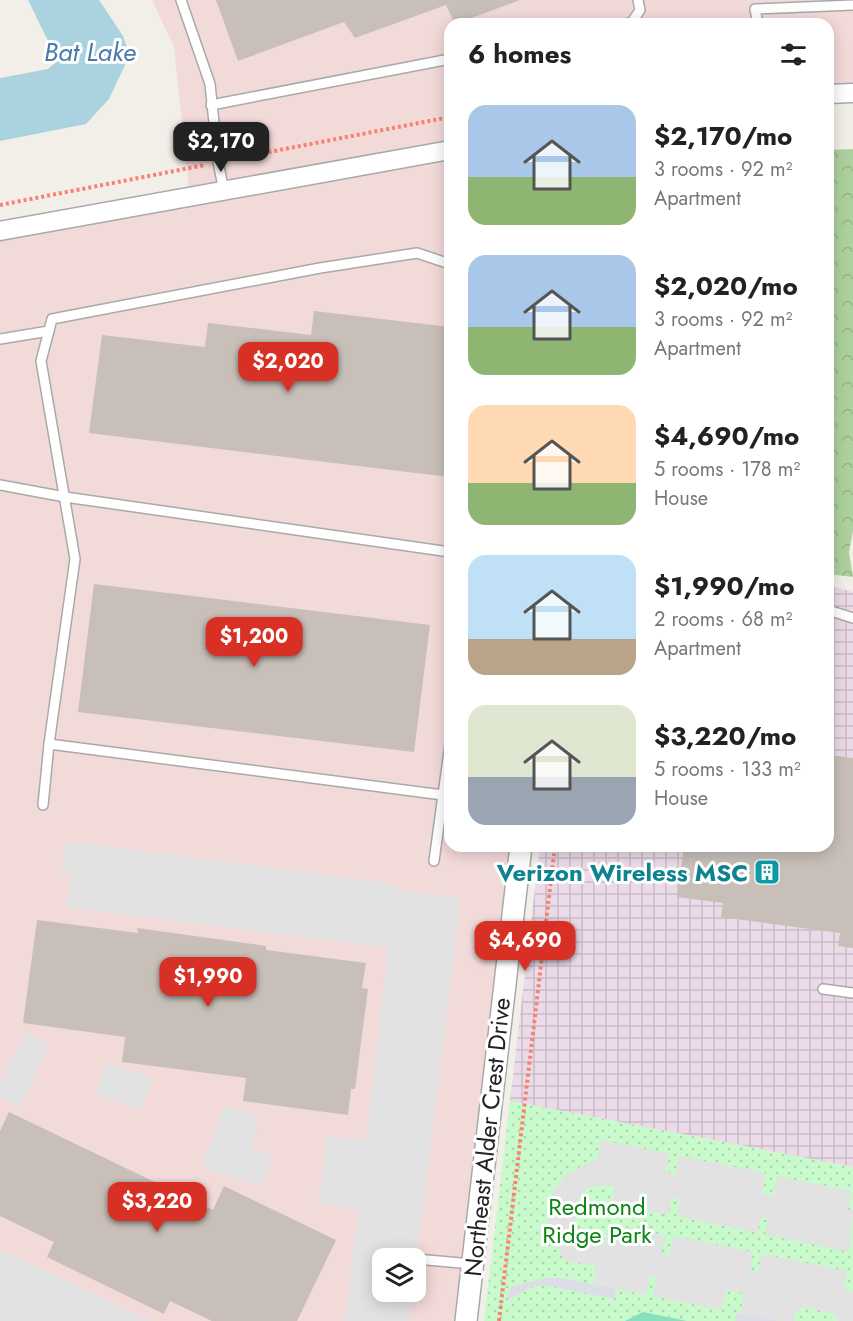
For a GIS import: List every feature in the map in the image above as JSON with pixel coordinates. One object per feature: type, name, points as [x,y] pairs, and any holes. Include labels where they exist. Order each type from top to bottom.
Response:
[{"type":"street","points":[[834,94],[853,93]]},
{"type":"street","points":[[0,231],[444,151]]},
{"type":"street","name":"Northeast Alder Crest Drive","points":[[466,1321],[520,852]]},
{"type":"lane","points":[[182,0],[205,66],[224,191]]},
{"type":"lane","points":[[635,18],[640,10],[638,0]]},
{"type":"lane","points":[[753,4],[853,5]]},
{"type":"lane","points":[[212,105],[444,61]]},
{"type":"lane","points":[[43,805],[49,744],[75,559],[40,360],[52,319],[320,268],[417,253],[444,262]]},
{"type":"lane","points":[[0,339],[49,331]]},
{"type":"lane","points":[[0,485],[64,497],[444,551]]},
{"type":"lane","points":[[834,612],[853,618]]},
{"type":"lane","points":[[49,744],[443,795]]},
{"type":"lane","points":[[434,861],[444,788]]},
{"type":"lane","points":[[823,989],[853,993]]},
{"type":"lane","points":[[426,1260],[472,1264]]},
{"type":"path","points":[[499,1321],[554,852]]},
{"type":"shaded area","points":[[152,0],[853,0],[853,93],[834,94],[834,18],[444,18],[444,852],[520,852],[466,1321],[0,1321],[0,240],[11,228],[190,197],[174,47]]},
{"type":"shaded area","points":[[834,587],[853,592],[853,1167],[510,1101],[539,852],[834,852]]},
{"type":"shaded area","points":[[65,841],[397,884],[397,890],[461,898],[418,1248],[372,1248],[372,1302],[411,1302],[409,1321],[345,1321],[358,1210],[318,1204],[327,1136],[366,1140],[388,948],[66,907],[72,873],[61,871]]},
{"type":"shaded area","points":[[26,1032],[50,1044],[20,1107],[0,1097],[0,1083]]},
{"type":"shaded area","points":[[106,1062],[153,1078],[142,1110],[95,1094]]},
{"type":"shaded area","points":[[224,1105],[260,1118],[250,1147],[273,1155],[261,1187],[202,1167]]},
{"type":"shaded area","points":[[601,1140],[670,1154],[666,1172],[675,1174],[679,1156],[766,1173],[762,1193],[773,1196],[778,1176],[852,1191],[848,1209],[853,1210],[850,1252],[765,1235],[768,1219],[761,1218],[758,1233],[677,1216],[680,1199],[672,1198],[668,1215],[612,1203],[615,1187],[606,1185],[587,1188],[580,1196],[575,1214],[576,1224],[583,1234],[592,1239],[605,1242],[609,1224],[665,1235],[661,1254],[669,1255],[674,1236],[753,1252],[750,1271],[757,1273],[762,1254],[847,1271],[844,1290],[853,1292],[853,1321],[839,1321],[831,1313],[801,1307],[797,1310],[794,1321],[779,1321],[740,1313],[744,1294],[726,1290],[721,1310],[653,1296],[657,1278],[650,1277],[646,1295],[593,1284],[597,1266],[565,1261],[548,1231],[548,1215],[552,1194],[566,1174],[598,1158]]},
{"type":"shaded area","points":[[0,1249],[151,1321],[0,1321]]},
{"type":"shaded area","points":[[545,1278],[562,1278],[616,1289],[614,1299],[544,1285],[532,1287],[507,1301],[510,1287]]},
{"type":"shaded area","points":[[737,1313],[740,1313],[779,1321],[735,1321]]},
{"type":"green space","points":[[853,149],[853,531],[849,552],[853,577],[834,575],[834,150]]},
{"type":"green space","name":"Redmond Ridge Park","points":[[510,1101],[853,1167],[853,1321],[484,1321]]},
{"type":"green space","points":[[643,1312],[687,1321],[625,1321]]},
{"type":"water","name":"Bat Lake","points":[[28,0],[99,0],[123,36],[128,50],[125,65],[109,99],[86,124],[0,141],[0,78],[48,69],[55,63],[54,53]]},
{"type":"building","points":[[216,0],[520,0],[471,18],[452,18],[446,5],[355,38],[344,22],[238,61]]},
{"type":"building","points":[[314,311],[444,326],[444,476],[89,433],[102,335],[205,347],[208,323],[311,335]]},
{"type":"building","points":[[94,584],[430,625],[414,752],[78,712]]},
{"type":"building","name":"Verizon Wireless MSC","points":[[834,756],[853,758],[853,948],[838,946],[840,933],[721,917],[723,903],[677,897],[683,852],[834,852]]},
{"type":"building","points":[[37,920],[138,933],[137,928],[266,946],[266,950],[366,963],[362,988],[368,989],[355,1089],[351,1089],[348,1115],[243,1101],[246,1078],[122,1062],[125,1037],[23,1023]]},
{"type":"building","points":[[9,1112],[213,1210],[224,1186],[336,1240],[297,1321],[212,1321],[170,1301],[164,1314],[47,1257],[54,1242],[0,1216],[0,1131]]},
{"type":"place","name":"Verizon Wireless MSC","points":[[767,872]]}]
